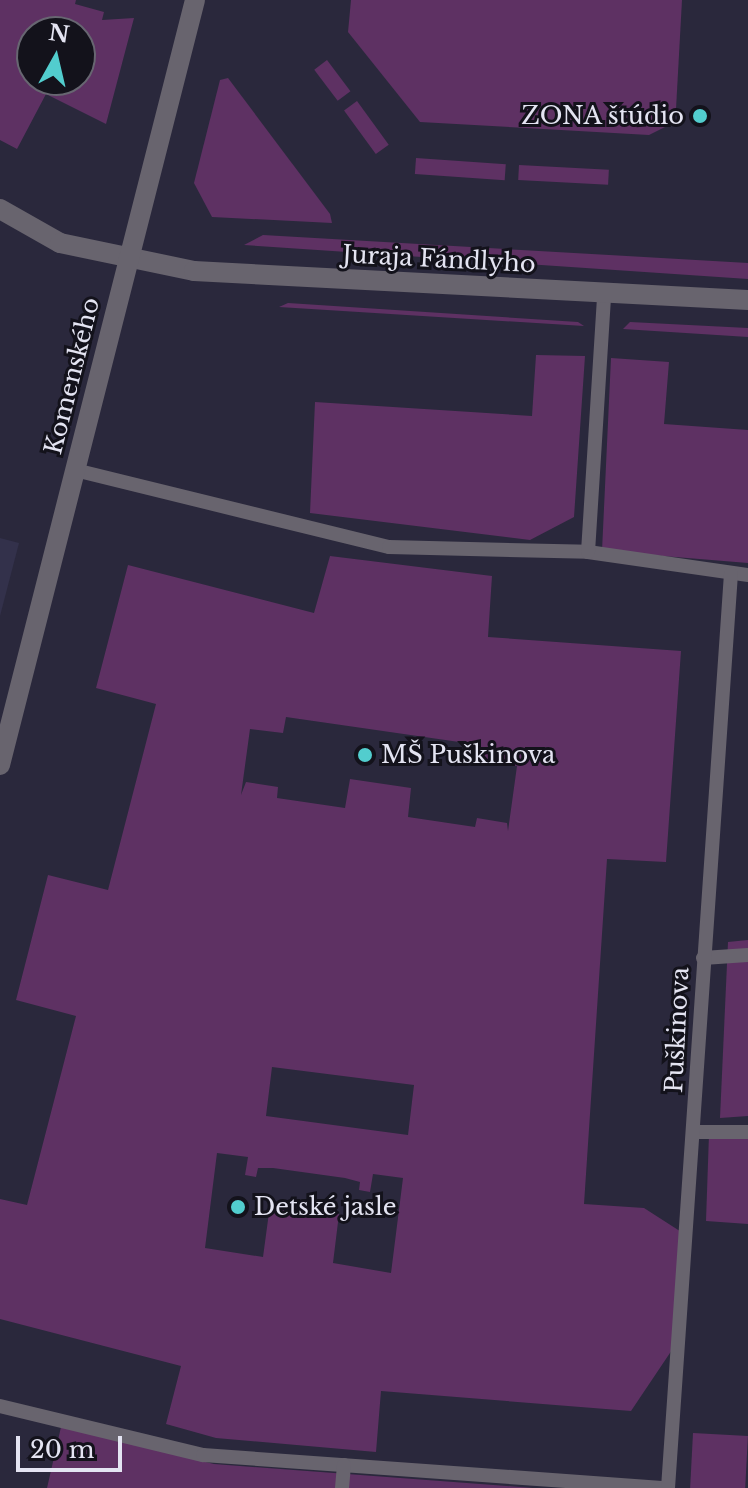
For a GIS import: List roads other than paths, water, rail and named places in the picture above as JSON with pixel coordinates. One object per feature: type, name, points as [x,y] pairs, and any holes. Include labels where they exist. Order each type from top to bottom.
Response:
[{"type":"street","name":"Komenského","points":[[0,765],[195,0]]},
{"type":"street","name":"Juraja Fándlyho","points":[[0,209],[60,243],[194,271],[604,295],[748,300]]},
{"type":"lane","points":[[588,552],[604,295]]},
{"type":"lane","points":[[75,470],[389,547],[588,552],[748,575]]},
{"type":"lane","name":"Puškinova","points":[[668,1488],[731,574]]},
{"type":"lane","points":[[703,958],[748,955]]},
{"type":"lane","points":[[693,1132],[748,1132]]},
{"type":"lane","points":[[0,1406],[203,1455],[662,1488]]},
{"type":"lane","points":[[342,1488],[344,1465]]},
{"type":"place","name":"ZONA štúdio","points":[[700,116]]},
{"type":"place","name":"MŠ Puškinova","points":[[365,755]]},
{"type":"place","name":"Detské jasle","points":[[238,1207]]}]
